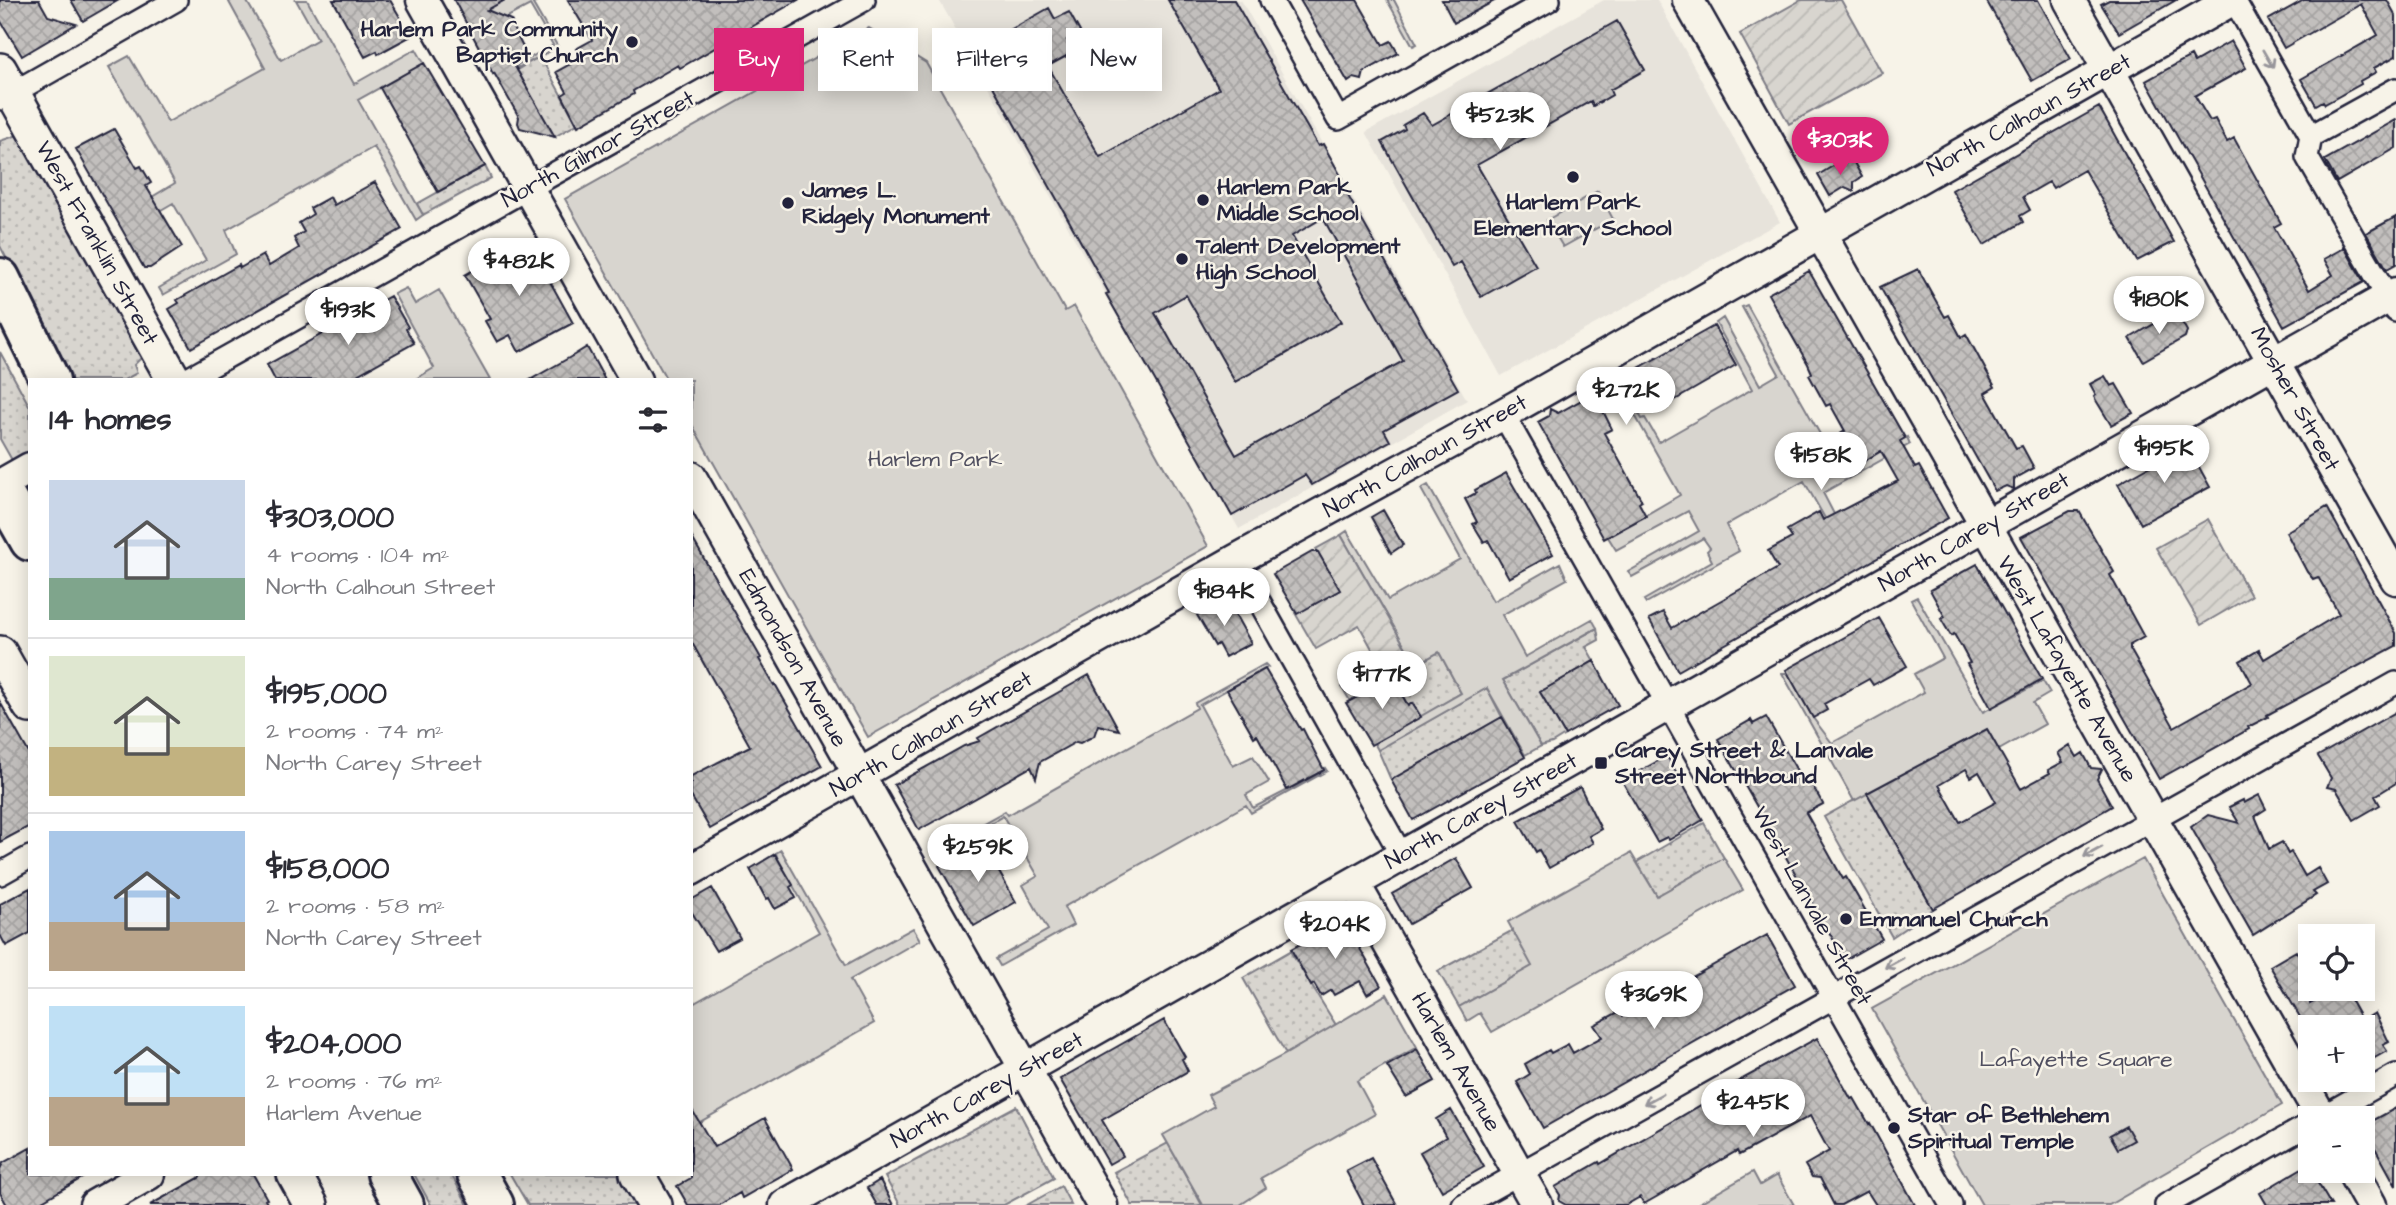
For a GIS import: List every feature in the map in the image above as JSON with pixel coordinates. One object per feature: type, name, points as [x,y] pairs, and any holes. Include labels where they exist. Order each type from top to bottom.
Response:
[{"type":"highway","points":[[0,278],[49,378]]},
{"type":"highway","points":[[0,487],[28,537]]},
{"type":"highway","points":[[388,1176],[404,1205]]},
{"type":"highway","points":[[478,1176],[494,1205]]},
{"type":"main road","points":[[422,0],[635,378]]},
{"type":"main road","name":"West Lafayette Avenue","points":[[1688,0],[2152,819],[2311,1106]]},
{"type":"main road","name":"Mosher Street","points":[[2069,0],[2396,579]]},
{"type":"main road","name":"North Calhoun Street","points":[[693,869],[1236,560],[1503,414],[2233,0]]},
{"type":"main road","name":"West Franklin Street","points":[[4,87],[173,378]]},
{"type":"main road","name":"North Carey Street","points":[[785,1205],[2274,362],[2393,301]]},
{"type":"main road","points":[[0,487],[28,469]]},
{"type":"main road","name":"Edmondson Avenue","points":[[693,483],[1102,1205]]},
{"type":"main road","points":[[4,669],[28,703]]},
{"type":"main road","name":"Harlem Avenue","points":[[1354,883],[1536,1205]]},
{"type":"main road","points":[[94,1205],[145,1176]]},
{"type":"main road","points":[[295,1176],[311,1205]]},
{"type":"main road","points":[[638,1176],[654,1205]]},
{"type":"main road","points":[[2359,1183],[2371,1205]]},
{"type":"street","points":[[4,87],[176,0]]},
{"type":"street","points":[[1271,0],[1338,119],[1549,0]]},
{"type":"street","points":[[2233,0],[2311,136],[2307,157],[2393,301]]},
{"type":"street","name":"North Gilmor Street","points":[[190,378],[861,1]]},
{"type":"street","points":[[2311,136],[2396,89]]},
{"type":"street","name":"West Lanvale Street","points":[[1503,414],[1951,1205]]},
{"type":"street","points":[[1236,560],[1402,856]]},
{"type":"street","points":[[1463,1205],[2396,682]]},
{"type":"street","points":[[0,874],[28,858]]},
{"type":"street","points":[[2341,1106],[2396,1075]]},
{"type":"street","points":[[2166,1205],[2298,1130]]},
{"type":"shaded area","name":"Harlem Park Middle School","points":[[939,0],[1241,0],[1467,400],[1239,529],[991,91],[1052,91],[1052,28],[955,28]]},
{"type":"shaded area","name":"Harlem Park Elementary School","points":[[1604,0],[1657,0],[1780,222],[1501,376],[1366,132]]},
{"type":"green space","points":[[246,0],[281,60],[318,39],[296,0],[307,0],[354,84],[416,49],[424,63],[358,100],[423,215],[416,220],[374,147],[226,230],[236,254],[163,295],[159,288],[206,260],[173,203],[125,231],[152,197],[175,183],[109,67],[129,56],[168,122],[265,68],[229,2]]},
{"type":"green space","points":[[505,0],[538,0],[533,4],[558,47],[518,68],[517,65],[553,45],[530,5],[475,34],[471,19]]},
{"type":"green space","points":[[1387,0],[1394,0],[1417,44],[1413,46]]},
{"type":"green space","points":[[1801,0],[1841,0],[1882,73],[1789,124],[1740,34]]},
{"type":"green space","points":[[540,56],[577,124],[554,137],[517,70]]},
{"type":"green space","name":"Harlem Park","points":[[818,57],[818,91],[918,91],[918,58],[926,63],[932,74],[932,91],[942,91],[1065,311],[1074,306],[1208,546],[868,737],[693,427],[693,378],[666,378],[565,199],[757,91],[804,91],[804,65]]},
{"type":"green space","points":[[18,135],[146,353],[134,365],[137,373],[128,378],[70,378],[0,246],[0,141]]},
{"type":"green space","points":[[485,166],[491,178],[423,215],[417,204]]},
{"type":"green space","points":[[1598,191],[1613,219],[1563,247],[1547,220]]},
{"type":"green space","points":[[406,288],[415,304],[439,290],[489,378],[417,378],[434,368],[394,294]]},
{"type":"green space","points":[[1747,305],[1842,473],[1907,437],[1910,444],[1823,493],[1860,564],[1853,568],[1804,481],[1726,525],[1739,551],[1646,603],[1644,600],[1712,561],[1707,551],[1710,548],[1703,538],[1632,577],[1628,572],[1699,531],[1688,511],[1616,550],[1608,537],[1680,495],[1615,380],[1622,377],[1620,379],[1642,419],[1645,418],[1659,442],[1752,389],[1716,323],[1723,318],[1760,385],[1779,374],[1742,307]]},
{"type":"green space","points":[[0,352],[28,403],[28,488],[0,439]]},
{"type":"green space","points":[[1428,485],[1493,601],[1560,563],[1567,579],[1502,615],[1525,657],[1592,619],[1597,628],[1503,680],[1541,746],[1525,755],[1487,688],[1378,750],[1374,743],[1461,693],[1439,652],[1350,701],[1342,687],[1407,650],[1341,535],[1347,531],[1388,600],[1460,559],[1421,489]]},
{"type":"green space","points":[[2208,519],[2251,596],[2201,625],[2156,548]]},
{"type":"green space","points":[[1341,535],[1407,650],[1381,665],[1359,625],[1316,649],[1295,613],[1339,590],[1316,549]]},
{"type":"green space","points":[[1917,597],[1983,712],[2043,681],[2050,693],[2033,703],[2045,724],[1999,750],[1987,729],[1854,801],[1782,673],[1788,673],[1813,718],[1832,743],[1924,692],[1914,674],[1943,658],[1911,600]]},
{"type":"green space","points":[[1597,628],[1599,640],[1586,647],[1594,661],[1540,692],[1565,735],[1541,746],[1503,680]]},
{"type":"green space","points":[[1439,652],[1461,693],[1421,717],[1413,703],[1408,706],[1393,678]]},
{"type":"green space","points":[[1265,664],[1268,667],[1200,705],[1233,766],[1253,756],[1269,782],[1246,795],[1253,808],[1321,773],[1325,768],[1327,771],[1251,813],[1246,805],[1064,907],[1073,925],[1000,966],[996,959],[1048,930],[1023,885],[1038,876],[1003,816],[936,853],[935,850],[1005,811],[1008,815],[1197,708],[1195,703]]},
{"type":"green space","points":[[1487,688],[1502,717],[1391,780],[1378,750]]},
{"type":"green space","points":[[1867,793],[1933,909],[1892,937],[1824,817]]},
{"type":"green space","points":[[1704,823],[1724,858],[1657,896],[1637,862]]},
{"type":"green space","points":[[781,850],[846,965],[913,928],[920,940],[850,980],[874,1023],[693,1126],[693,1004],[819,932],[776,853]]},
{"type":"green space","points":[[1631,853],[1657,896],[1724,858],[1743,890],[1492,1032],[1480,1013],[1467,1021],[1459,1007],[1532,966],[1508,922]]},
{"type":"green space","name":"Lafayette Square","points":[[2143,859],[2282,1105],[2109,1205],[1982,1205],[1872,1009]]},
{"type":"green space","points":[[1513,930],[1533,966],[1459,1007],[1438,971]]},
{"type":"green space","points":[[1290,951],[1336,1025],[1286,1054],[1243,978]]},
{"type":"green space","points":[[1387,994],[1417,1047],[1357,1081],[1375,1114],[1261,1178],[1266,1188],[1240,1205],[1203,1205],[1163,1135],[1214,1106],[1208,1095],[1286,1054]]},
{"type":"green space","points":[[1016,1106],[1054,1178],[1004,1205],[900,1205],[885,1177]]},
{"type":"green space","points":[[1168,1143],[1202,1205],[1132,1205],[1114,1172]]},
{"type":"green space","points":[[1753,1172],[1760,1185],[1777,1175],[1794,1205],[1696,1205]]},
{"type":"green space","points":[[415,1176],[452,1176],[468,1205],[431,1205]]},
{"type":"green space","points":[[511,1176],[619,1176],[635,1205],[528,1205]]},
{"type":"green space","points":[[1061,1186],[1071,1205],[1027,1205]]},
{"type":"building","points":[[0,0],[39,0],[48,16],[76,24],[22,56],[0,20]]},
{"type":"building","points":[[71,0],[119,0],[83,21]]},
{"type":"building","points":[[333,0],[390,0],[411,36],[378,54],[377,51],[365,57]]},
{"type":"building","points":[[454,0],[505,0],[487,10],[511,20],[526,53],[512,61],[555,137],[520,128],[519,117]]},
{"type":"building","points":[[568,0],[798,0],[749,28],[714,28],[714,48],[680,68],[678,65],[578,126],[562,95],[567,92],[556,72],[581,58],[576,49],[592,40]]},
{"type":"building","name":"Harlem Park Middle School","points":[[1168,0],[1234,0],[1318,146],[1323,144],[1342,178],[1339,180],[1458,389],[1384,430],[1390,441],[1312,485],[1305,475],[1232,516],[1106,294],[1109,293],[996,91],[1052,91],[1052,73],[1100,157],[1219,89]],"holes":[[[1323,218],[1403,361],[1236,455],[1155,313],[1186,295],[1235,382],[1284,355],[1341,322],[1292,236]]]},
{"type":"building","points":[[1300,0],[1357,0],[1383,45],[1391,41],[1398,53],[1364,72],[1362,80],[1354,78],[1348,82]]},
{"type":"building","points":[[1442,0],[1496,0],[1454,23]]},
{"type":"building","points":[[1986,0],[2038,0],[2071,59],[2032,81]]},
{"type":"building","points":[[2109,0],[2176,0],[2119,33],[2101,4]]},
{"type":"building","points":[[2304,0],[2387,0],[2396,16],[2396,56],[2374,68],[2376,72],[2360,81],[2361,84],[2325,104],[2323,101],[2316,105],[2301,79],[2378,35],[2361,4],[2284,48],[2268,20]]},
{"type":"building","name":"Harlem Park Middle School","points":[[1049,8],[1055,19],[1069,12],[1078,28],[1066,28],[1066,56],[1052,64],[1052,28],[1014,28]]},
{"type":"building","points":[[1617,21],[1645,70],[1610,90],[1612,95],[1593,106],[1591,101],[1477,165],[1536,266],[1481,297],[1461,262],[1452,267],[1382,142],[1405,129],[1403,125],[1423,113],[1432,125]]},
{"type":"building","points":[[2231,41],[2246,68],[2195,96],[2210,121],[2215,119],[2227,142],[2234,138],[2281,223],[2274,227],[2309,290],[2333,275],[2324,259],[2344,248],[2343,245],[2364,282],[2284,326],[2146,81],[2191,56],[2194,62]]},
{"type":"building","points":[[424,63],[485,166],[438,192],[380,88]]},
{"type":"building","points":[[2099,107],[2174,242],[2137,261],[2084,170],[2053,188],[2049,182],[2023,197],[2030,210],[2020,216],[2023,222],[1984,245],[1952,190]]},
{"type":"building","points":[[2396,120],[2396,148],[2337,182],[2325,160]]},
{"type":"building","points":[[114,129],[137,168],[141,166],[151,183],[146,186],[182,247],[150,268],[144,268],[76,149]]},
{"type":"building","points":[[1852,159],[1862,177],[1854,182],[1854,191],[1845,187],[1830,196],[1818,175],[1843,160],[1845,163]]},
{"type":"building","points":[[375,182],[402,229],[191,348],[169,309],[179,303],[177,300],[239,265],[240,268],[263,255],[269,266],[299,248],[294,238],[304,232],[299,223],[313,214],[310,208],[330,197],[334,205]]},
{"type":"building","points":[[2396,217],[2396,264],[2387,269],[2366,233]]},
{"type":"building","points":[[527,240],[573,323],[519,352],[510,335],[497,342],[485,321],[490,319],[465,275]]},
{"type":"building","points":[[1918,269],[1945,317],[1949,315],[1961,337],[1966,334],[1995,387],[1985,393],[2016,448],[2022,446],[2034,468],[2014,479],[2014,489],[2006,486],[1995,491],[1880,287]]},
{"type":"building","points":[[1809,271],[1905,438],[1900,441],[1915,468],[1919,466],[1948,518],[1678,671],[1649,619],[1663,612],[1672,628],[1778,568],[1768,551],[1792,538],[1787,530],[1819,512],[1823,520],[1898,481],[1881,451],[1858,465],[1840,434],[1845,431],[1830,404],[1826,406],[1809,375],[1812,373],[1808,364],[1768,294]]},
{"type":"building","points":[[390,296],[414,343],[352,378],[274,378],[267,365]]},
{"type":"building","points":[[2176,311],[2187,331],[2185,337],[2143,361],[2130,338]]},
{"type":"building","points":[[1714,326],[1736,365],[1656,411],[1638,386],[1601,407],[1612,429],[1604,433],[1642,501],[1639,503],[1646,516],[1604,539],[1538,422],[1549,416],[1550,409],[1558,413]]},
{"type":"building","points":[[587,347],[604,378],[534,378]]},
{"type":"building","points":[[2105,376],[2111,386],[2116,384],[2133,413],[2111,425],[2094,397],[2096,395],[2090,384]]},
{"type":"building","points":[[2187,445],[2210,487],[2141,524],[2118,484]]},
{"type":"building","points":[[1506,473],[1553,554],[1509,578],[1488,540],[1484,542],[1473,524],[1477,522],[1465,499],[1476,493],[1475,490]]},
{"type":"building","points":[[2327,507],[2396,633],[2396,646],[2267,715],[2268,717],[2248,727],[2249,729],[2159,779],[2021,537],[2070,511],[2079,511],[2114,572],[2110,575],[2144,637],[2130,645],[2130,649],[2174,727],[2252,683],[2240,661],[2259,650],[2264,659],[2339,614],[2318,577],[2313,579],[2307,572],[2286,532]]},
{"type":"building","points":[[1383,510],[1403,545],[1391,553],[1371,517]]},
{"type":"building","points":[[693,539],[822,766],[710,829],[693,799],[693,775],[750,746],[693,645]]},
{"type":"building","points":[[1312,552],[1318,552],[1340,590],[1297,614],[1273,574]]},
{"type":"building","points":[[1977,564],[2042,679],[1991,708],[1967,664],[1970,663],[1962,648],[1941,619],[1945,617],[1930,590]]},
{"type":"building","points":[[1226,598],[1251,643],[1225,657],[1218,644],[1215,646],[1197,615]]},
{"type":"building","points":[[1879,618],[1907,666],[1873,685],[1869,679],[1824,704],[1827,710],[1813,718],[1786,670]]},
{"type":"building","points":[[1594,661],[1618,705],[1565,735],[1540,692]]},
{"type":"building","points":[[1265,669],[1301,730],[1303,729],[1324,770],[1287,790],[1257,735],[1254,737],[1227,690]]},
{"type":"building","points":[[1089,675],[1119,730],[1098,725],[1094,736],[1080,743],[1076,742],[1040,762],[1036,778],[1031,767],[919,830],[894,785],[964,746],[980,741],[978,738]]},
{"type":"building","points":[[1393,678],[1408,706],[1412,703],[1421,717],[1371,745],[1346,703]]},
{"type":"building","points":[[0,702],[28,751],[28,827],[0,842]]},
{"type":"building","points":[[2396,712],[2396,783],[2375,796],[2380,805],[2354,820],[2336,789],[2327,787],[2331,778],[2318,756]]},
{"type":"building","points":[[1502,717],[1525,757],[1413,820],[1391,780]]},
{"type":"building","points":[[1766,717],[1806,786],[1811,783],[1823,804],[1806,813],[1843,879],[1846,877],[1882,939],[1845,960],[1718,739],[1751,720],[1753,724]]},
{"type":"building","points":[[1987,729],[2021,789],[2050,773],[2048,770],[2063,762],[2058,753],[2070,745],[2077,757],[2083,753],[2091,768],[2102,769],[2097,779],[2112,806],[1933,909],[1867,793]],"holes":[[[1966,769],[1971,777],[1979,772],[1996,802],[1960,822],[1939,785]]]},
{"type":"building","points":[[1667,756],[1703,820],[1669,840],[1667,837],[1657,842],[1622,781]]},
{"type":"building","points":[[1580,787],[1601,829],[1589,836],[1593,843],[1549,868],[1518,821]]},
{"type":"building","points":[[2259,795],[2266,809],[2255,816],[2269,849],[2282,842],[2305,876],[2318,868],[2327,884],[2313,892],[2316,895],[2253,935],[2191,827],[2208,815],[2239,823],[2229,807]]},
{"type":"building","points":[[982,842],[1016,902],[974,926],[939,866]]},
{"type":"building","points":[[775,854],[793,885],[790,887],[796,898],[775,909],[769,898],[766,899],[750,869]]},
{"type":"building","points":[[1456,858],[1473,888],[1409,924],[1392,894]]},
{"type":"building","points":[[712,888],[740,938],[716,951],[693,914],[693,899]]},
{"type":"building","points":[[28,889],[28,934],[6,946],[0,935],[0,904]]},
{"type":"building","points":[[1344,920],[1381,986],[1367,994],[1360,981],[1334,995],[1331,990],[1321,996],[1314,984],[1311,986],[1291,949]]},
{"type":"building","points":[[1767,935],[1795,985],[1543,1128],[1517,1082],[1530,1074],[1525,1064],[1549,1050],[1551,1053],[1568,1044],[1573,1053],[1602,1037],[1594,1025],[1620,1011],[1623,1016],[1655,998],[1653,994],[1683,977],[1685,981]]},
{"type":"building","points":[[2296,951],[2298,1001],[2310,1001],[2310,1004],[2315,1001],[2351,1001],[2359,1015],[2299,1015],[2270,966]]},
{"type":"building","points":[[2375,1013],[2389,1042],[2383,1045],[2387,1051],[2375,1058],[2375,1015],[2372,1015]]},
{"type":"building","points":[[1164,1020],[1185,1057],[1182,1059],[1188,1071],[1102,1120],[1123,1156],[1109,1164],[1060,1079]]},
{"type":"building","points":[[1817,1038],[1851,1099],[1854,1098],[1870,1123],[1915,1205],[1876,1205],[1867,1191],[1841,1205],[1834,1205],[1820,1178],[1812,1177],[1805,1165],[1829,1151],[1810,1116],[1739,1155],[1737,1151],[1644,1204],[1640,1197],[1626,1205],[1566,1205],[1559,1201],[1560,1195],[1555,1187],[1599,1162],[1600,1164],[1709,1100],[1708,1098]]},
{"type":"building","points":[[1417,1049],[1435,1081],[1406,1097],[1387,1066]]},
{"type":"building","points":[[2396,1108],[2396,1186],[2375,1148],[2375,1119]]},
{"type":"building","points":[[1451,1110],[1484,1167],[1442,1191],[1420,1152],[1446,1137],[1436,1119]]},
{"type":"building","points":[[693,1111],[714,1147],[765,1118],[793,1169],[742,1198],[740,1193],[719,1205],[688,1205],[677,1186],[691,1178]]},
{"type":"building","points":[[2126,1126],[2134,1140],[2118,1149],[2110,1135]]},
{"type":"building","points":[[28,1149],[28,1176],[86,1176],[35,1205],[7,1205],[0,1193],[0,1169],[3,1163]]},
{"type":"building","points":[[1371,1158],[1397,1205],[1364,1205],[1346,1171]]},
{"type":"building","points":[[2298,1170],[2298,1183],[2318,1183],[2331,1205],[2267,1205],[2260,1193]]},
{"type":"building","points":[[254,1176],[268,1205],[150,1205],[199,1178]]},
{"type":"building","points":[[880,1180],[893,1205],[877,1205],[867,1188]]},
{"type":"place","name":"Harlem Park Community Baptist Church","points":[[632,42]]},
{"type":"place","name":"Harlem Park Elementary School","points":[[1573,177]]},
{"type":"place","name":"Harlem Park Middle School","points":[[1203,200]]},
{"type":"place","name":"James L. Ridgely Monument","points":[[788,203]]},
{"type":"place","name":"Talent Development High School","points":[[1182,259]]},
{"type":"place","name":"Carey Street & Lanvale Street Northbound","points":[[1601,763]]},
{"type":"place","name":"Emmanuel Church","points":[[1846,919]]},
{"type":"place","name":"Star of Bethlehem Spiritual Temple","points":[[1894,1128]]}]
